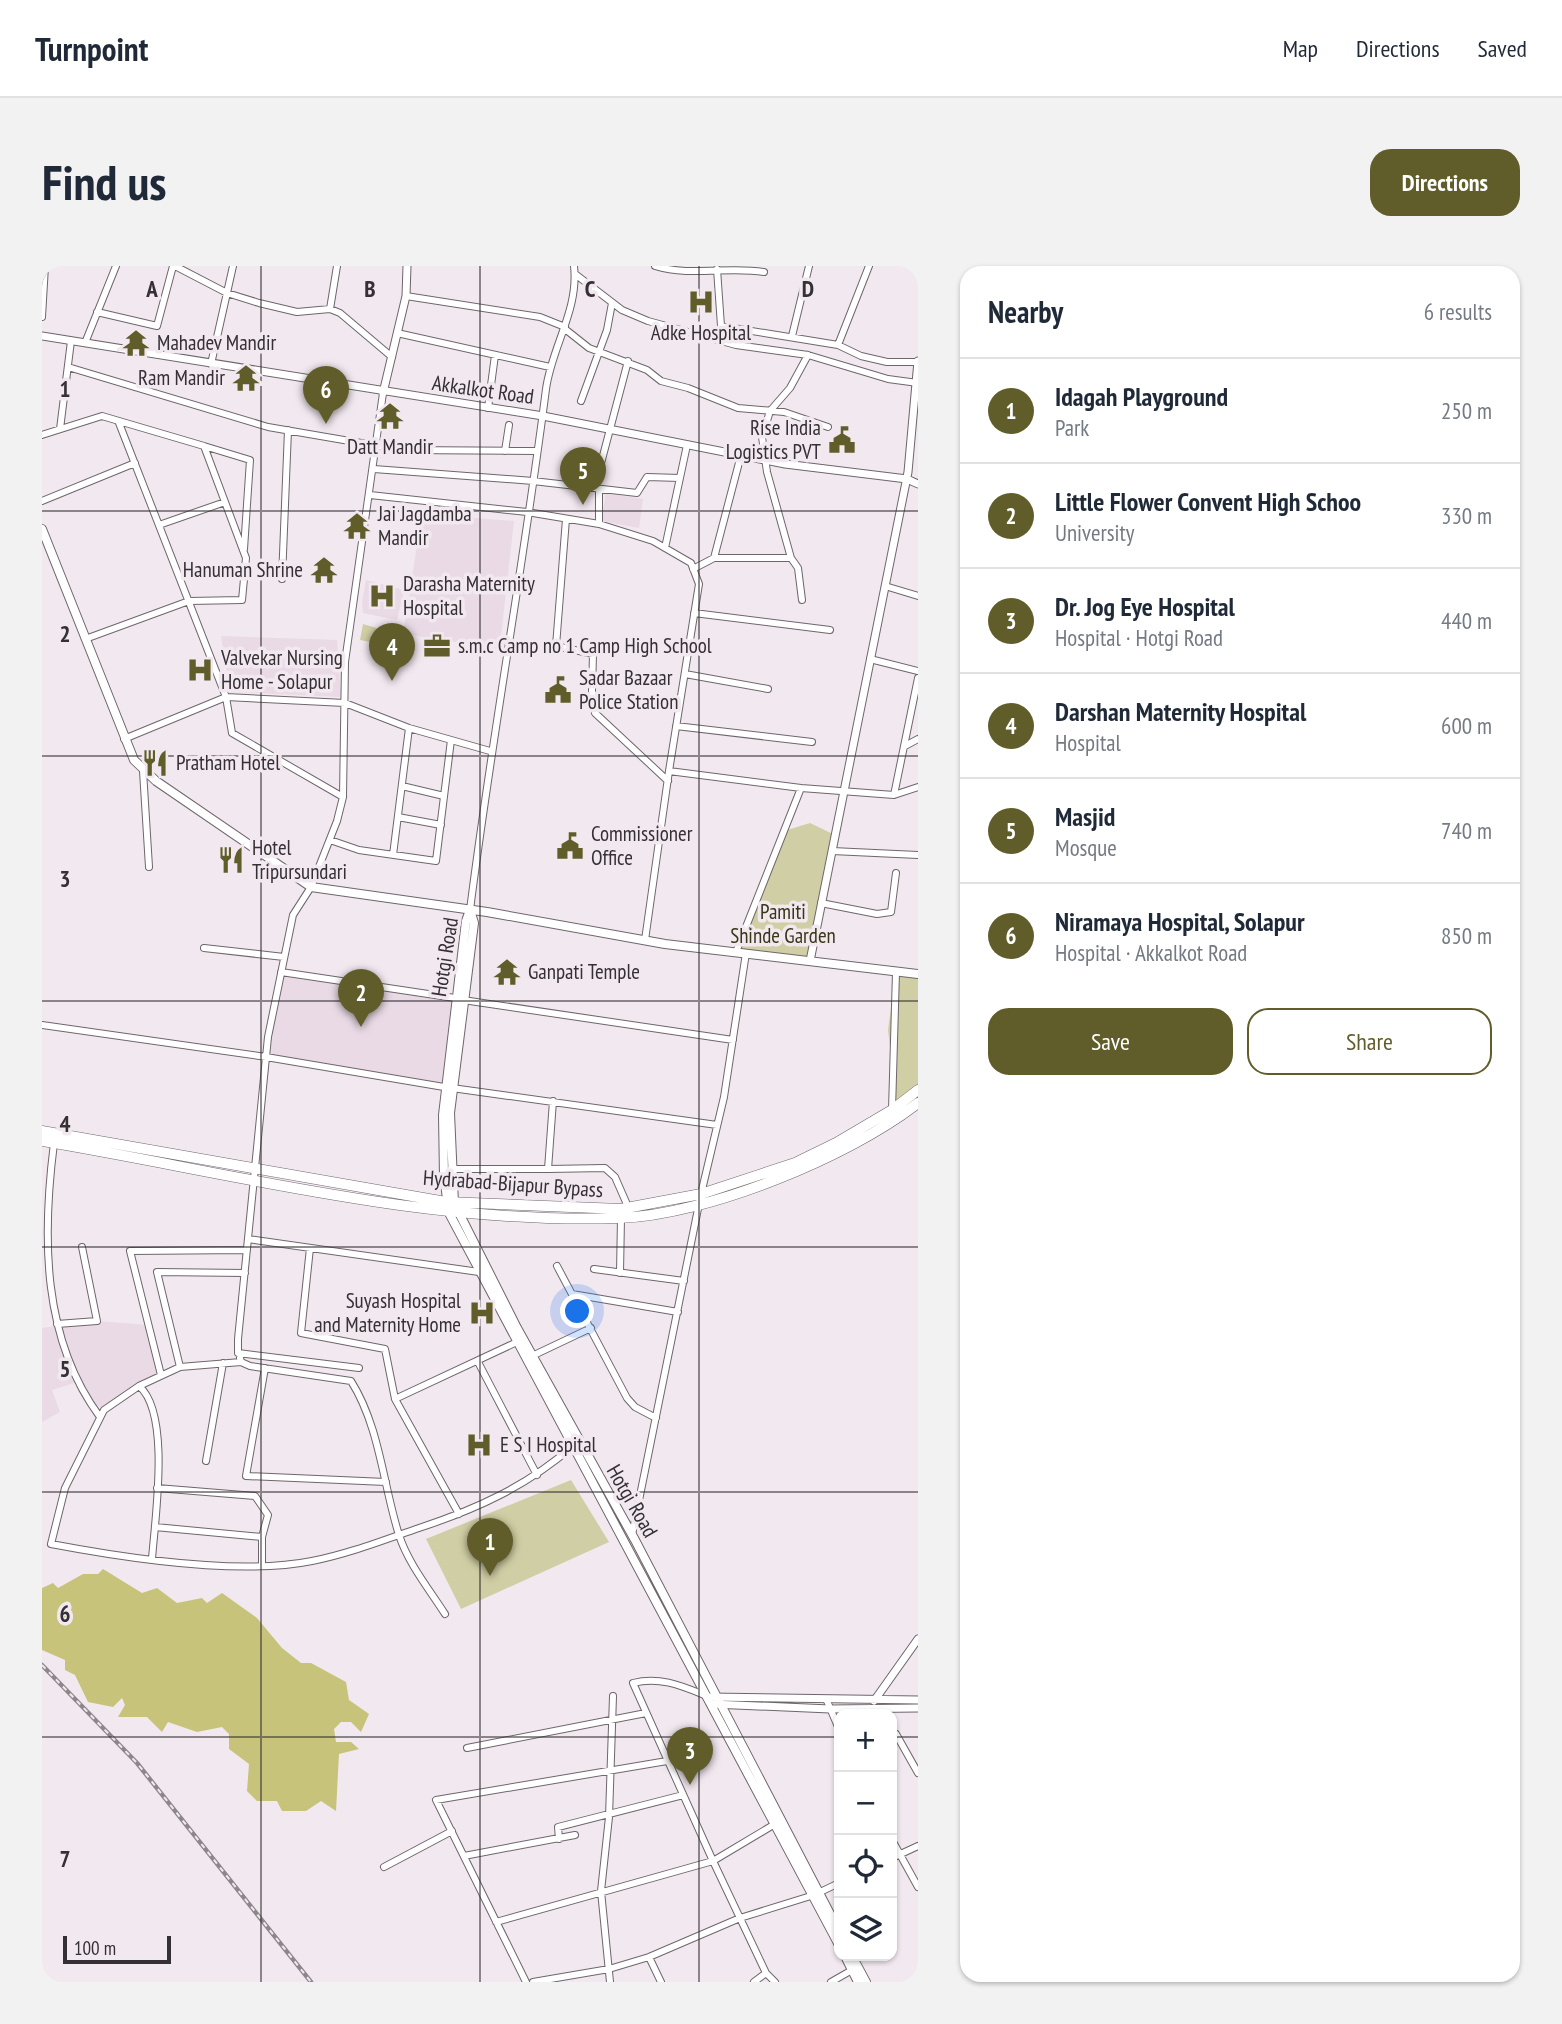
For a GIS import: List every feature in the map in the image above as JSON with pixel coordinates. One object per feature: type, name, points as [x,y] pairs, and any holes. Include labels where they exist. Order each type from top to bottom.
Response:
[{"type":"main road","points":[[42,529],[88,638],[124,739],[143,771],[311,887],[470,910],[645,940],[918,974]]},
{"type":"main road","name":"Hotgi Road","points":[[470,910],[474,923],[459,999],[448,1087],[452,1208],[479,1272],[714,1700],[817,1894],[834,1933]]},
{"type":"main road","name":"Hotgi Road","points":[[448,1087],[452,1208],[632,1535],[775,1824],[834,1923]]},
{"type":"main road","name":"Hydrabad-Bijapur Bypass","points":[[42,1131],[254,1173],[452,1208],[629,1209],[700,1200],[795,1163],[836,1143],[892,1110],[918,1090]]},
{"type":"main road","points":[[452,1208],[621,1218],[700,1200],[836,1155],[918,1103]]},
{"type":"main road","points":[[42,1141],[254,1173]]},
{"type":"main road","points":[[848,1961],[858,1982]]},
{"type":"main road","points":[[855,1961],[866,1982]]},
{"type":"street","points":[[42,317],[45,266]]},
{"type":"street","points":[[85,343],[116,266]]},
{"type":"street","points":[[97,312],[157,326],[174,266],[227,293],[297,312],[330,309],[340,313],[392,358]]},
{"type":"street","points":[[211,364],[233,266]]},
{"type":"street","points":[[330,309],[337,266]]},
{"type":"street","points":[[240,1362],[238,1353],[266,1057],[293,915],[311,887],[330,840],[343,797],[345,662],[383,393],[405,296],[407,266]]},
{"type":"street","points":[[655,266],[695,271],[722,267],[764,272]]},
{"type":"street","points":[[792,336],[810,266]]},
{"type":"street","points":[[838,345],[869,266]]},
{"type":"street","points":[[722,267],[721,326],[838,345],[861,356],[887,362],[918,362],[915,421],[907,479],[810,961]]},
{"type":"street","points":[[576,269],[612,303],[648,321],[736,345],[808,355],[888,379],[917,382]]},
{"type":"street","points":[[470,910],[490,751],[550,367],[565,328],[576,285],[576,269]]},
{"type":"street","points":[[405,296],[540,317],[565,328],[589,348],[628,361],[661,381],[688,388],[738,408],[784,412],[828,427]]},
{"type":"street","points":[[581,401],[607,330],[612,303]]},
{"type":"street","points":[[397,333],[550,367]]},
{"type":"street","name":"Akkalkot Road","points":[[42,336],[383,393],[543,416],[764,460],[907,479],[918,484]]},
{"type":"street","points":[[60,429],[71,341]]},
{"type":"street","points":[[488,408],[495,355]]},
{"type":"street","points":[[802,600],[798,568],[791,558],[764,460],[762,437],[770,411],[790,388],[808,355]]},
{"type":"street","points":[[569,463],[600,467],[628,361]]},
{"type":"street","points":[[68,367],[288,430],[376,446],[402,450],[537,451]]},
{"type":"street","points":[[42,435],[102,416],[250,460],[244,551]]},
{"type":"street","points":[[119,423],[226,697],[232,733],[343,797]]},
{"type":"street","points":[[505,451],[509,425]]},
{"type":"street","points":[[282,579],[288,430]]},
{"type":"street","points":[[665,548],[687,445]]},
{"type":"street","points":[[88,638],[189,601],[242,600],[246,558],[204,446]]},
{"type":"street","points":[[714,558],[741,455]]},
{"type":"street","points":[[42,501],[135,463]]},
{"type":"street","points":[[585,489],[586,465]]},
{"type":"street","points":[[374,469],[533,481],[636,493],[647,477],[680,478]]},
{"type":"street","points":[[598,524],[599,490]]},
{"type":"street","points":[[370,495],[527,512],[598,524],[665,548],[691,563],[699,584],[645,940]]},
{"type":"street","points":[[159,525],[225,502]]},
{"type":"street","points":[[566,519],[556,646],[593,654],[592,691],[595,713],[668,781]]},
{"type":"street","points":[[693,569],[714,558],[791,558]]},
{"type":"street","points":[[885,586],[918,596]]},
{"type":"street","points":[[694,613],[830,631]]},
{"type":"street","points":[[870,659],[918,671]]},
{"type":"street","points":[[684,674],[768,689]]},
{"type":"street","points":[[894,795],[918,678]]},
{"type":"street","points":[[124,739],[226,697],[345,703],[409,728],[490,751]]},
{"type":"street","points":[[676,726],[812,743]]},
{"type":"street","points":[[393,855],[409,728]]},
{"type":"street","points":[[905,746],[918,739]]},
{"type":"street","points":[[330,840],[359,850],[436,861],[451,740]]},
{"type":"street","points":[[143,771],[149,867]]},
{"type":"street","points":[[669,771],[844,792],[894,795],[918,788]]},
{"type":"street","points":[[402,786],[444,796]]},
{"type":"street","points":[[736,952],[801,788]]},
{"type":"street","points":[[397,817],[441,825]]},
{"type":"street","points":[[832,850],[918,855]]},
{"type":"street","points":[[821,904],[877,914],[891,912],[896,873]]},
{"type":"street","points":[[204,948],[284,957]]},
{"type":"street","points":[[632,1535],[700,1200],[718,1125],[746,953]]},
{"type":"street","points":[[281,972],[733,1040]]},
{"type":"street","points":[[892,1110],[896,972]]},
{"type":"street","points":[[42,1025],[718,1125]]},
{"type":"street","points":[[548,1169],[553,1101]]},
{"type":"street","points":[[54,1143],[44,1246],[57,1324],[81,1392],[100,1417]]},
{"type":"street","points":[[451,1169],[605,1168],[615,1177],[629,1209]]},
{"type":"street","points":[[620,1273],[621,1218]]},
{"type":"street","points":[[248,1239],[479,1272]]},
{"type":"street","points":[[57,1324],[97,1321],[82,1247]]},
{"type":"street","points":[[310,1248],[301,1333],[385,1349],[396,1399],[459,1514]]},
{"type":"street","points":[[161,1376],[130,1251],[247,1250]]},
{"type":"street","points":[[557,1266],[627,1398],[635,1407],[656,1418]]},
{"type":"street","points":[[594,1269],[684,1281]]},
{"type":"street","points":[[180,1367],[157,1272],[245,1273]]},
{"type":"street","points":[[572,1294],[678,1312]]},
{"type":"street","points":[[532,1356],[591,1328]]},
{"type":"street","points":[[396,1399],[517,1342]]},
{"type":"street","points":[[238,1353],[359,1368]]},
{"type":"street","points":[[51,1544],[65,1488],[100,1417],[104,1410],[139,1386],[180,1367],[240,1362],[351,1381],[366,1413],[399,1535],[408,1555],[445,1614]]},
{"type":"street","points":[[478,1362],[537,1475]]},
{"type":"street","points":[[205,1461],[223,1363]]},
{"type":"street","points":[[265,1368],[246,1476],[386,1482]]},
{"type":"street","points":[[139,1386],[150,1395],[156,1415],[157,1488],[152,1559]]},
{"type":"street","points":[[42,1542],[152,1559],[262,1565],[311,1562],[459,1514],[537,1475],[573,1446]]},
{"type":"street","points":[[157,1488],[255,1496],[268,1515],[262,1537],[262,1565]]},
{"type":"street","points":[[155,1527],[262,1537]]},
{"type":"street","points":[[874,1701],[918,1639]]},
{"type":"street","points":[[775,1982],[766,1973],[633,1683],[646,1679],[664,1681],[714,1700],[830,1709],[918,1708]]},
{"type":"street","points":[[610,1982],[601,1891],[609,1817],[613,1696]]},
{"type":"street","points":[[714,1700],[918,1700]]},
{"type":"street","points":[[827,1701],[834,1718]]},
{"type":"street","points":[[467,1748],[646,1713]]},
{"type":"street","points":[[897,1736],[918,1773]]},
{"type":"street","points":[[526,1982],[436,1800],[667,1761]]},
{"type":"street","points":[[559,1839],[558,1827],[609,1817],[683,1795]]},
{"type":"street","points":[[496,1922],[713,1861],[775,1824]]},
{"type":"street","points":[[384,1867],[452,1831]]},
{"type":"street","points":[[464,1856],[575,1835]]},
{"type":"street","points":[[897,1856],[918,1846]]},
{"type":"street","points":[[897,1849],[918,1887]]},
{"type":"street","points":[[533,1982],[609,1969],[649,1957],[740,1918],[817,1894],[834,1886]]},
{"type":"street","points":[[649,1957],[661,1982]]},
{"type":"street","points":[[831,1982],[852,1970]]},
{"type":"street","points":[[754,1982],[766,1973]]},
{"type":"shaded area","points":[[606,493],[643,499],[639,528],[601,521]]},
{"type":"shaded area","points":[[422,514],[514,521],[499,654],[451,641],[403,634]]},
{"type":"shaded area","name":"Darasha Maternity Hospital","points":[[366,580],[404,590],[397,620],[363,613]]},
{"type":"shaded area","points":[[221,636],[337,640],[341,697],[230,692]]},
{"type":"shaded area","points":[[281,972],[455,998],[444,1087],[266,1057]]},
{"type":"shaded area","points":[[97,1321],[148,1325],[161,1375],[104,1410],[86,1398],[77,1382],[52,1390],[60,1412],[42,1422],[42,1328]]},
{"type":"shaded area","points":[[103,1569],[142,1593],[157,1588],[177,1603],[202,1598],[207,1603],[222,1593],[257,1618],[282,1648],[301,1663],[311,1663],[346,1682],[349,1700],[369,1714],[361,1732],[351,1722],[341,1722],[334,1729],[336,1742],[351,1742],[359,1749],[339,1754],[336,1811],[321,1801],[306,1811],[282,1811],[277,1801],[257,1801],[247,1791],[249,1764],[229,1749],[229,1734],[222,1727],[197,1732],[168,1722],[162,1732],[147,1717],[118,1717],[125,1705],[122,1698],[113,1707],[88,1702],[75,1675],[65,1670],[65,1660],[42,1650],[42,1588],[53,1583],[58,1588],[83,1574],[98,1574]]},
{"type":"green space","points":[[363,624],[390,632],[385,645],[360,640]]},
{"type":"green space","name":"Pamiti Shinde Garden","points":[[810,823],[835,835],[810,961],[736,952],[784,831]]},
{"type":"green space","points":[[896,972],[918,977],[918,1089],[897,1106],[888,1030]]},
{"type":"green space","points":[[571,1480],[609,1542],[461,1609],[426,1539]]},
{"type":"railway","points":[[42,1665],[137,1763],[311,1982]]},
{"type":"place","name":"Adke Hospital","points":[[701,302]]},
{"type":"place","name":"Mahadev Mandir","points":[[136,343]]},
{"type":"place","name":"Ram Mandir","points":[[246,378]]},
{"type":"place","name":"Datt Mandir","points":[[390,416]]},
{"type":"place","name":"Niramaya Hospital, Solapur","points":[[326,424]]},
{"type":"place","name":"Rise India Logistics PVT","points":[[842,440]]},
{"type":"place","name":"Masjid","points":[[583,505]]},
{"type":"place","name":"Jai Jagdamba Mandir","points":[[357,526]]},
{"type":"place","name":"Hanuman Shrine","points":[[324,570]]},
{"type":"place","name":"Darasha Maternity Hospital","points":[[382,596]]},
{"type":"place","name":"s.m.c Camp no 1 Camp High School","points":[[437,646]]},
{"type":"place","name":"Valvekar Nursing Home - Solapur","points":[[200,670]]},
{"type":"place","name":"Darshan Maternity Hospital","points":[[392,681]]},
{"type":"place","name":"Sadar Bazaar Police Station","points":[[558,690]]},
{"type":"place","name":"Pratham Hotel","points":[[155,763]]},
{"type":"place","name":"Commissioner Office","points":[[570,846]]},
{"type":"place","name":"Hotel Tripursundari","points":[[231,860]]},
{"type":"place","name":"Ganpati Temple","points":[[507,972]]},
{"type":"place","name":"Little Flower Convent High Schoo","points":[[361,1027]]},
{"type":"place","name":"Suyash Hospital and Maternity Home","points":[[482,1313]]},
{"type":"place","name":"E S I Hospital","points":[[479,1445]]},
{"type":"place","name":"Idagah Playground","points":[[490,1576]]},
{"type":"place","name":"Dr. Jog Eye Hospital","points":[[690,1785]]}]
